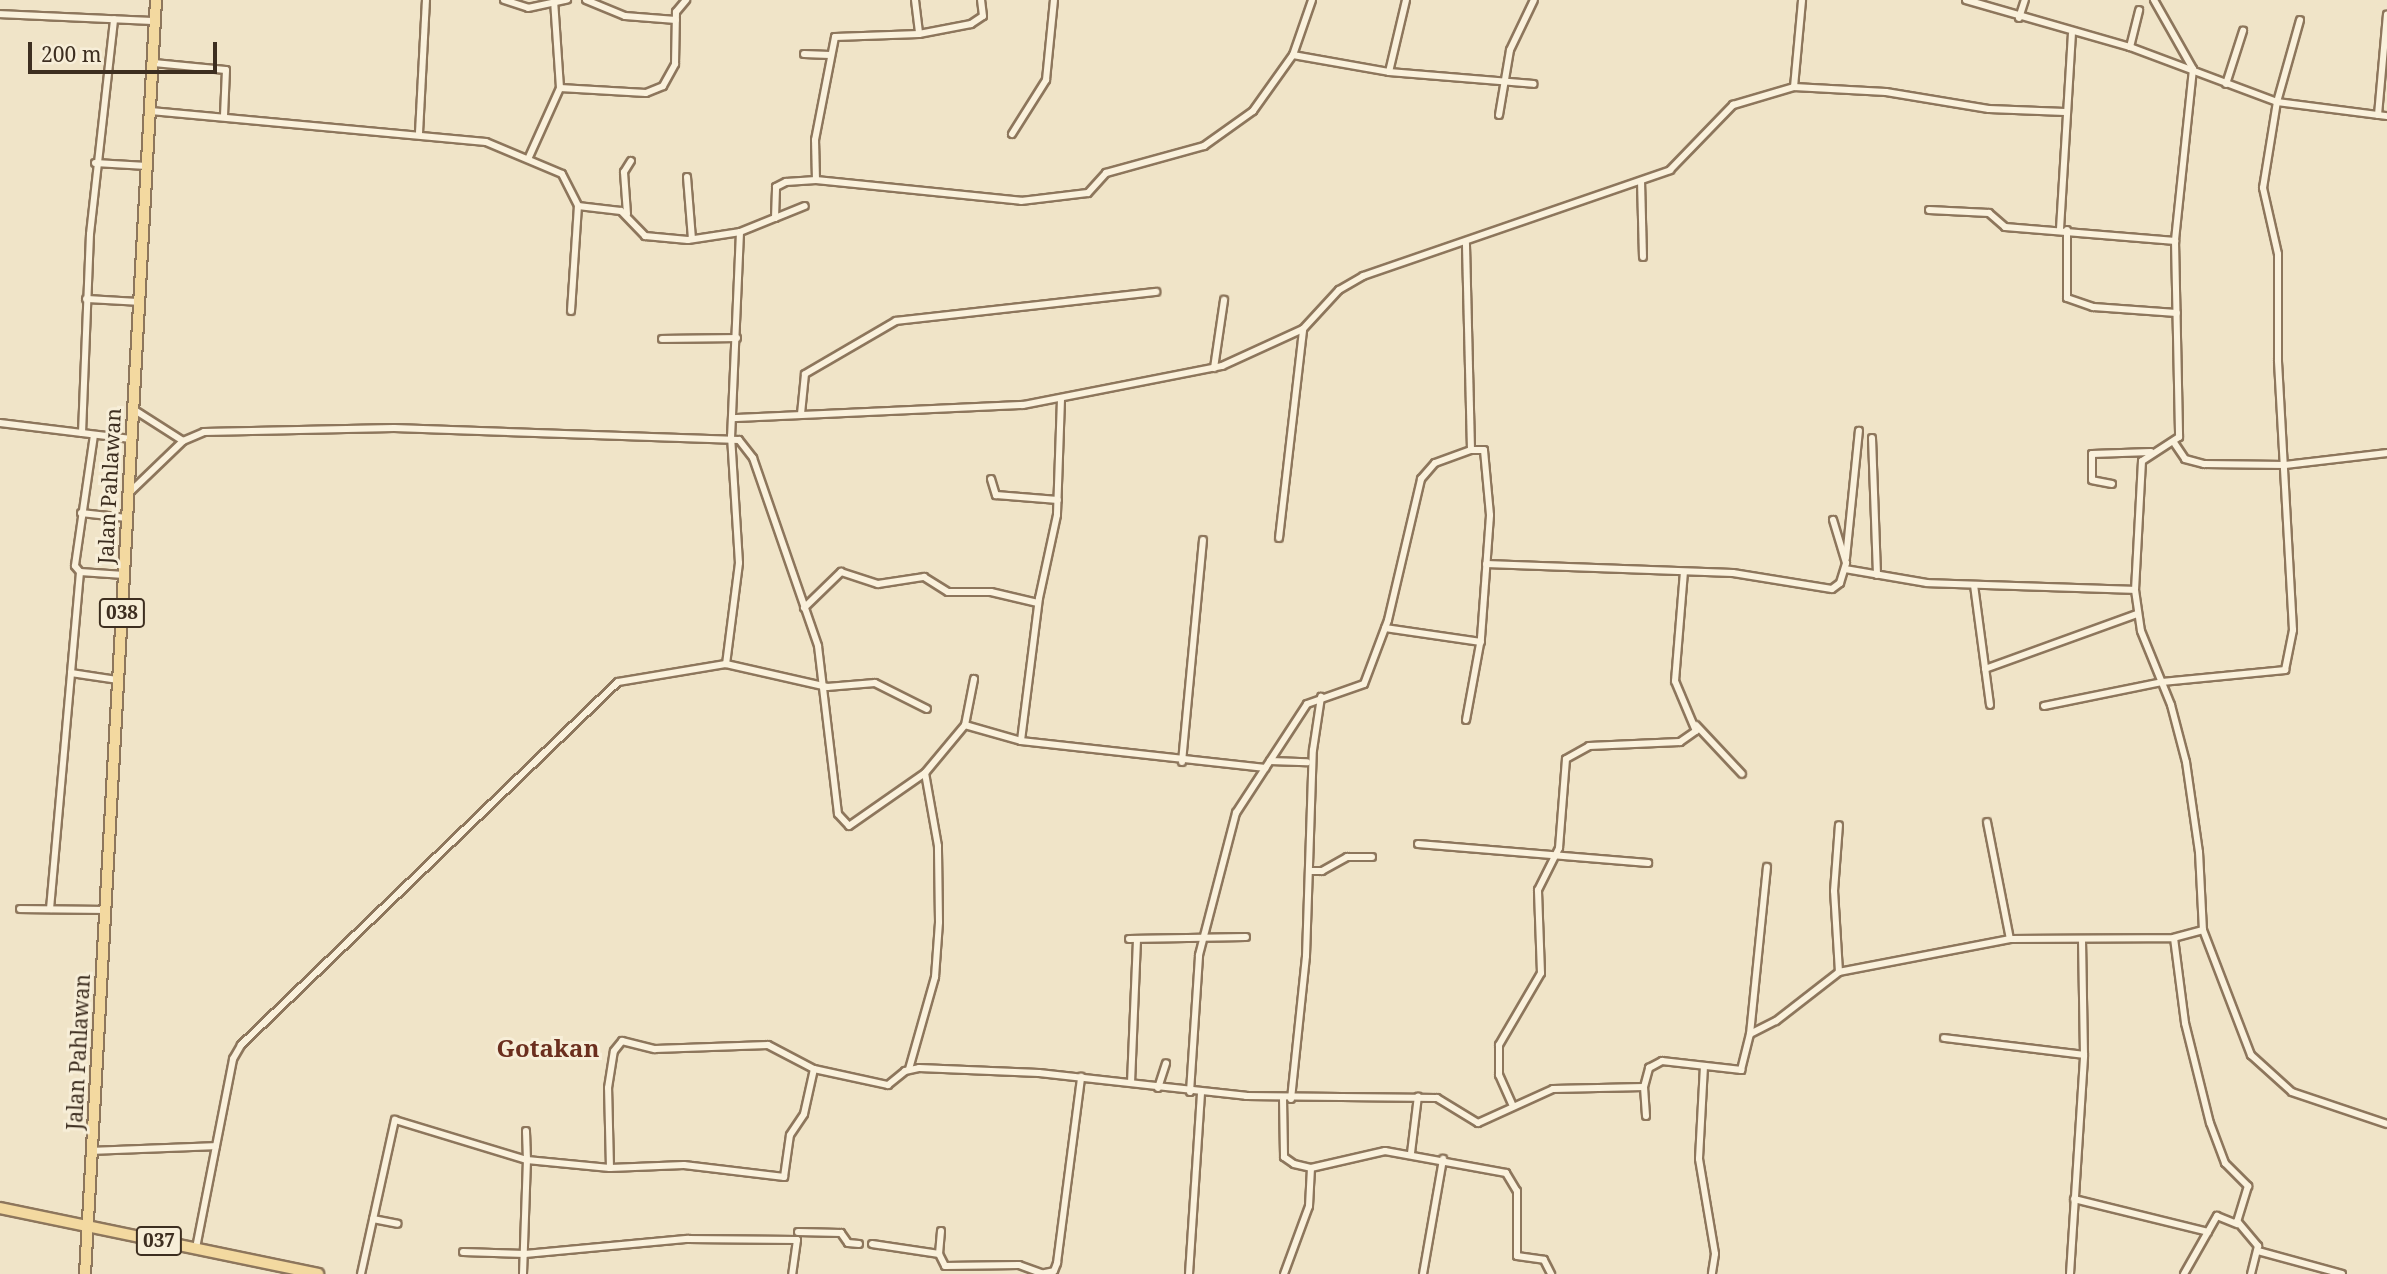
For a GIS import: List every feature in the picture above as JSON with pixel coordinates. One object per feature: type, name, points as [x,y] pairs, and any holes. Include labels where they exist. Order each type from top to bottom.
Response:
[{"type":"main road","name":"Jalan Pahlawan","points":[[85,1274],[100,910],[129,493],[126,439],[133,408],[156,0]]},
{"type":"main road","name":"037","points":[[0,1208],[89,1226],[198,1238],[318,1274]]},
{"type":"street","points":[[419,133],[426,0]]},
{"type":"street","points":[[504,0],[528,8],[567,0]]},
{"type":"street","points":[[586,0],[625,16],[677,20]]},
{"type":"street","points":[[560,88],[657,91],[676,64],[677,20],[686,0]]},
{"type":"street","points":[[915,0],[919,34]]},
{"type":"street","points":[[816,180],[815,140],[830,55],[840,35],[919,34],[979,21],[981,0]]},
{"type":"street","points":[[1013,134],[1046,80],[1054,0]]},
{"type":"street","points":[[775,218],[778,186],[816,180],[1011,200],[1084,195],[1106,173],[1174,158],[1222,135],[1264,99],[1293,55],[1311,0]]},
{"type":"street","points":[[1389,72],[1406,0]]},
{"type":"street","points":[[1499,115],[1501,81],[1516,32],[1534,0]]},
{"type":"street","points":[[1794,87],[1802,0]]},
{"type":"street","points":[[1966,0],[2072,34],[2130,47],[2277,102],[2387,116]]},
{"type":"street","points":[[2019,18],[2025,0]]},
{"type":"street","points":[[2154,0],[2193,69],[2175,241],[2180,394],[2175,444],[2192,462],[2284,465],[2387,453]]},
{"type":"street","points":[[529,157],[560,88],[554,1]]},
{"type":"street","points":[[2130,47],[2139,10]]},
{"type":"street","points":[[0,14],[155,21]]},
{"type":"street","points":[[2378,115],[2387,14]]},
{"type":"street","points":[[82,433],[86,299],[95,163],[114,19]]},
{"type":"street","points":[[2044,706],[2162,682],[2285,670],[2293,630],[2284,465],[2278,254],[2263,188],[2277,102],[2300,20]]},
{"type":"street","points":[[2226,84],[2243,32]]},
{"type":"street","points":[[2072,34],[2065,112],[2064,230],[2067,298],[2093,307],[2177,313]]},
{"type":"street","points":[[804,54],[830,55]]},
{"type":"street","points":[[1293,55],[1389,72],[1534,84]]},
{"type":"street","points":[[154,63],[226,70],[224,116]]},
{"type":"street","points":[[734,418],[976,410],[1061,399],[1214,369],[1303,329],[1343,286],[1570,202],[1670,170],[1733,105],[1794,87],[1886,92],[1990,109],[2065,112]]},
{"type":"street","points":[[151,111],[419,133],[486,142],[529,157],[562,174],[578,206],[571,310]]},
{"type":"street","points":[[631,161],[624,173],[627,214],[645,236],[692,239],[740,232],[805,206]]},
{"type":"street","points":[[95,163],[148,166]]},
{"type":"street","points":[[687,177],[692,239]]},
{"type":"street","points":[[1641,181],[1643,257]]},
{"type":"street","points":[[578,206],[627,214]]},
{"type":"street","points":[[1929,210],[1987,212],[2005,227],[2175,241]]},
{"type":"street","points":[[726,664],[739,564],[731,436],[734,418],[740,232]]},
{"type":"street","points":[[1465,243],[1471,450]]},
{"type":"street","points":[[801,414],[805,374],[896,321],[1156,292]]},
{"type":"street","points":[[86,299],[139,302]]},
{"type":"street","points":[[1214,369],[1224,300]]},
{"type":"street","points":[[1279,538],[1303,329]]},
{"type":"street","points":[[662,338],[737,338]]},
{"type":"street","points":[[1021,741],[1038,603],[1058,500],[1061,399]]},
{"type":"street","points":[[133,408],[183,441]]},
{"type":"street","points":[[0,423],[126,439]]},
{"type":"street","points":[[129,493],[183,441],[204,432],[394,428],[731,436],[753,458],[804,608],[827,687],[838,814],[845,823],[849,826],[925,773],[965,724],[974,679]]},
{"type":"street","points":[[1486,564],[1733,573],[1825,590],[1837,586],[1845,569],[1858,431]]},
{"type":"street","points":[[50,909],[80,572],[75,561],[94,435]]},
{"type":"street","points":[[1872,438],[1877,575]]},
{"type":"street","points":[[2112,484],[2092,480],[2092,454],[2152,452],[2175,444]]},
{"type":"street","points":[[1190,1092],[1203,935],[1229,831],[1303,708],[1321,697],[1364,684],[1385,628],[1421,479],[1435,463],[1471,450],[1484,450],[1487,470],[1486,564],[1481,642],[1466,720]]},
{"type":"street","points":[[2152,452],[2141,461],[2135,590],[2137,614],[2162,682],[2192,794],[2203,930],[2251,1055],[2292,1092],[2387,1124]]},
{"type":"street","points":[[991,479],[996,495],[1058,500]]},
{"type":"street","points":[[81,513],[127,518]]},
{"type":"street","points":[[1833,520],[1846,558]]},
{"type":"street","points":[[1182,762],[1203,540]]},
{"type":"street","points":[[1845,569],[1974,585],[2135,590]]},
{"type":"street","points":[[80,572],[124,575]]},
{"type":"street","points":[[804,608],[826,593],[841,572],[878,584],[924,577],[948,592],[991,592],[1038,603]]},
{"type":"street","points":[[1684,572],[1675,681],[1681,704],[1696,725],[1742,774]]},
{"type":"street","points":[[1974,585],[1990,705]]},
{"type":"street","points":[[1985,668],[2137,614]]},
{"type":"street","points":[[1385,628],[1481,642]]},
{"type":"street","points":[[198,1238],[233,1059],[241,1045],[610,689],[632,676],[726,664],[827,687],[875,683],[927,709]]},
{"type":"street","points":[[71,673],[118,680]]},
{"type":"street","points":[[1321,697],[1313,750],[1309,871],[1287,1098],[1284,1157],[1311,1168],[1385,1151],[1411,1153],[1492,1168],[1513,1180],[1519,1204],[1514,1250],[1524,1260],[1549,1262],[1551,1274]]},
{"type":"street","points":[[965,724],[1021,741],[1182,762],[1266,768]]},
{"type":"street","points":[[1512,1104],[1499,1075],[1499,1045],[1541,973],[1538,890],[1555,857],[1566,759],[1589,746],[1687,740],[1696,725]]},
{"type":"street","points":[[1270,761],[1307,762]]},
{"type":"street","points":[[610,1168],[608,1088],[614,1051],[622,1041],[655,1049],[768,1045],[814,1069],[888,1085],[909,1069],[934,977],[939,922],[938,846],[925,773]]},
{"type":"street","points":[[1987,822],[2010,939]]},
{"type":"street","points":[[1839,825],[1834,891],[1839,972]]},
{"type":"street","points":[[1418,844],[1648,863]]},
{"type":"street","points":[[1309,871],[1322,871],[1347,857],[1372,857]]},
{"type":"street","points":[[1646,1116],[1644,1087],[1654,1063],[1744,1068],[1767,867]]},
{"type":"street","points":[[20,909],[100,910]]},
{"type":"street","points":[[1750,1034],[1776,1021],[1839,972],[2010,939],[2174,938],[2203,930]]},
{"type":"street","points":[[1131,1083],[1133,939],[1203,935],[1246,937]]},
{"type":"street","points":[[2174,938],[2185,1023],[2210,1122],[2225,1163],[2248,1186],[2237,1224]]},
{"type":"street","points":[[2070,1274],[2084,1055],[2082,940]]},
{"type":"street","points":[[1944,1038],[2084,1055]]},
{"type":"street","points":[[1158,1088],[1166,1063]]},
{"type":"street","points":[[1704,1066],[1699,1159],[1715,1254],[1712,1274]]},
{"type":"street","points":[[362,1270],[395,1120],[527,1160],[610,1168],[684,1165],[784,1177],[790,1135],[804,1114],[814,1069]]},
{"type":"street","points":[[909,1069],[1081,1077],[1190,1092],[1287,1098],[1418,1096],[1437,1098],[1478,1123],[1512,1104],[1560,1088],[1644,1087]]},
{"type":"street","points":[[1055,1271],[1068,1208],[1081,1077]]},
{"type":"street","points":[[1189,1274],[1201,1093]]},
{"type":"street","points":[[1411,1153],[1418,1096]]},
{"type":"street","points":[[523,1274],[526,1131]]},
{"type":"street","points":[[92,1151],[216,1146]]},
{"type":"street","points":[[1423,1274],[1443,1159]]},
{"type":"street","points":[[1284,1274],[1311,1199],[1311,1168]]},
{"type":"street","points":[[2074,1199],[2208,1233]]},
{"type":"street","points":[[2184,1274],[2220,1216],[2237,1224],[2254,1238],[2258,1251],[2251,1274]]},
{"type":"street","points":[[373,1219],[398,1224]]},
{"type":"street","points":[[792,1274],[798,1229],[841,1233],[848,1243],[859,1244]]},
{"type":"street","points":[[941,1231],[939,1254],[946,1266],[1019,1265],[1040,1273],[1055,1271],[1065,1274]]},
{"type":"street","points":[[463,1252],[525,1254],[688,1239],[797,1240]]},
{"type":"street","points":[[872,1244],[939,1254]]},
{"type":"street","points":[[2258,1251],[2342,1274]]},
{"type":"district","name":"Gotakan","points":[[548,1048]]}]
